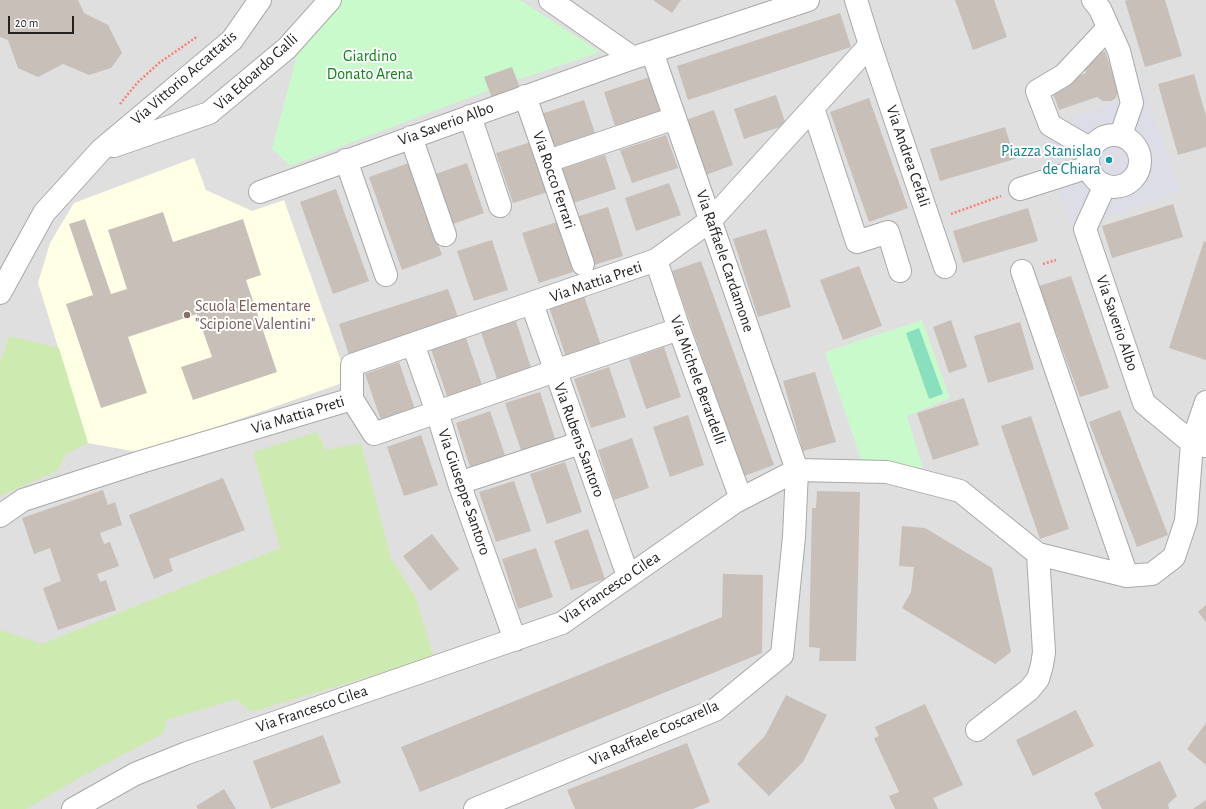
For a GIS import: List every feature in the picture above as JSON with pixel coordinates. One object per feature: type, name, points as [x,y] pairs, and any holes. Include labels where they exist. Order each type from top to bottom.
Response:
[{"type":"street","name":"Via Vittorio Accattatis","points":[[0,293],[44,213],[101,150],[232,40],[260,0]]},
{"type":"street","name":"Via Edoardo Galli","points":[[101,150],[209,113],[286,48],[330,0]]},
{"type":"street","points":[[550,0],[642,55]]},
{"type":"street","name":"Via Saverio Albo","points":[[260,192],[642,55],[808,0]]},
{"type":"street","name":"Via Andrea Cefali","points":[[856,0],[945,268]]},
{"type":"street","points":[[1093,0],[1100,9],[1119,51],[1132,103],[1121,135]]},
{"type":"street","points":[[1090,158],[1050,125],[1037,91],[1064,74],[1108,28]]},
{"type":"street","name":"Via Mattia Preti","points":[[0,516],[23,500],[144,461],[352,398],[352,365],[656,260],[710,220],[870,45]]},
{"type":"street","name":"Via Raffaele Cardamone","points":[[642,55],[675,118],[797,470]]},
{"type":"street","name":"Via Rocco Ferrari","points":[[525,96],[583,264]]},
{"type":"street","points":[[813,108],[857,242],[888,232],[900,271]]},
{"type":"street","points":[[470,116],[500,206]]},
{"type":"street","points":[[548,161],[675,118]]},
{"type":"street","points":[[1121,135],[1129,139],[1136,146],[1139,153],[1139,169],[1129,182],[1113,187],[1098,181],[1092,175],[1090,158],[1096,142],[1103,137],[1121,135]]},
{"type":"street","points":[[411,137],[444,235]]},
{"type":"street","points":[[1020,189],[1090,158]]},
{"type":"street","points":[[346,160],[386,276]]},
{"type":"street","name":"Via Saverio Albo","points":[[1105,185],[1085,229],[1144,403],[1199,444]]},
{"type":"street","name":"Via Michele Berardelli","points":[[656,260],[679,329],[741,499]]},
{"type":"street","points":[[1022,271],[1127,576]]},
{"type":"street","name":"Via Rubens Santoro","points":[[532,304],[628,576]]},
{"type":"street","points":[[352,398],[374,434],[679,329]]},
{"type":"street","name":"Via Giuseppe Santoro","points":[[413,344],[437,412],[459,483],[515,640]]},
{"type":"street","name":"Via Francesco Cilea","points":[[73,809],[135,774],[187,753],[562,623],[735,502],[797,470],[887,472],[960,491],[1038,554],[1127,576],[1152,574],[1174,557],[1186,521],[1206,402]]},
{"type":"street","points":[[459,483],[580,443]]},
{"type":"street","name":"Via Raffaele Coscarella","points":[[475,809],[715,710],[782,655],[794,537],[797,470]]},
{"type":"street","points":[[977,730],[1029,690],[1038,679],[1044,652],[1038,554]]},
{"type":"path","points":[[120,108],[120,103],[123,98],[137,83],[159,63],[198,36]]},
{"type":"path","points":[[930,222],[1020,189]]},
{"type":"shaded area","points":[[0,0],[1206,0],[1206,809],[0,809]]},
{"type":"shaded area","name":"Piazza Stanislao de Chiara","points":[[1146,92],[1180,191],[1072,228],[1038,129]]},
{"type":"shaded area","name":"Scuola Elementare \"Scipione Valentini\"","points":[[194,158],[206,190],[252,211],[284,200],[348,381],[143,453],[88,443],[38,283],[50,243],[74,203]]},
{"type":"green space","name":"Giardino Donato Arena","points":[[342,0],[520,0],[600,52],[517,80],[512,67],[485,77],[489,90],[290,166],[272,149],[299,47]]},
{"type":"green space","points":[[922,320],[950,398],[907,416],[923,468],[862,462],[825,352]]},
{"type":"green space","points":[[919,328],[943,394],[929,399],[906,333]]},
{"type":"green space","points":[[9,336],[59,348],[88,443],[65,455],[57,471],[0,496],[0,364]]},
{"type":"green space","points":[[317,432],[326,450],[361,443],[391,558],[415,596],[434,657],[251,712],[236,699],[166,720],[164,733],[79,778],[26,809],[0,809],[0,630],[42,644],[280,548],[253,452]]},
{"type":"building","points":[[0,0],[78,0],[84,13],[108,25],[122,53],[111,68],[89,75],[63,64],[38,77],[18,68],[8,40],[0,37]]},
{"type":"building","points":[[653,0],[681,0],[672,13]]},
{"type":"building","points":[[955,0],[994,0],[1007,37],[973,50]]},
{"type":"building","points":[[1165,0],[1182,56],[1145,67],[1125,1]]},
{"type":"building","points":[[840,13],[851,47],[688,100],[677,66]]},
{"type":"building","points":[[1105,51],[1118,90],[1116,98],[1111,101],[1103,101],[1097,97],[1059,110],[1050,85],[1086,73],[1082,60]]},
{"type":"building","points":[[512,67],[520,88],[492,98],[484,77]]},
{"type":"building","points":[[1194,74],[1206,116],[1206,147],[1178,155],[1158,84]]},
{"type":"building","points":[[650,77],[661,111],[615,126],[604,92]]},
{"type":"building","points":[[776,95],[786,125],[744,139],[734,109]]},
{"type":"building","points":[[869,98],[908,208],[869,222],[830,112]]},
{"type":"building","points":[[584,100],[595,133],[549,148],[538,115]]},
{"type":"building","points":[[714,110],[733,165],[703,176],[683,121]]},
{"type":"building","points":[[1005,127],[1015,159],[940,181],[930,149]]},
{"type":"building","points":[[666,135],[678,168],[632,183],[620,150]]},
{"type":"building","points":[[531,142],[548,192],[513,203],[496,153]]},
{"type":"building","points":[[605,155],[616,189],[570,204],[558,170]]},
{"type":"building","points":[[409,163],[442,255],[402,270],[369,177]]},
{"type":"building","points":[[467,163],[484,213],[450,225],[433,175]]},
{"type":"building","points":[[669,183],[681,215],[636,231],[625,198]]},
{"type":"building","points":[[336,189],[369,281],[333,294],[300,202]]},
{"type":"building","points":[[1173,204],[1183,237],[1112,258],[1102,226]]},
{"type":"building","points":[[608,207],[623,256],[591,266],[576,217]]},
{"type":"building","points":[[1028,208],[1038,241],[963,263],[953,231]]},
{"type":"building","points":[[163,212],[173,242],[243,219],[261,275],[246,280],[277,372],[193,400],[181,367],[212,357],[197,314],[128,337],[147,393],[101,408],[66,304],[93,295],[69,224],[85,219],[111,294],[127,289],[108,230]]},
{"type":"building","points":[[557,222],[573,272],[539,283],[522,233]]},
{"type":"building","points":[[766,229],[791,307],[758,317],[733,239]]},
{"type":"building","points":[[492,240],[508,290],[474,301],[457,251]]},
{"type":"building","points":[[1204,241],[1206,242],[1206,360],[1169,348]]},
{"type":"building","points":[[701,261],[774,465],[744,476],[672,271]]},
{"type":"building","points":[[859,266],[882,326],[843,340],[820,280]]},
{"type":"building","points":[[1071,276],[1109,388],[1080,397],[1039,286]]},
{"type":"building","points":[[448,289],[459,320],[349,355],[339,324]]},
{"type":"building","points":[[584,296],[601,345],[566,357],[549,307]]},
{"type":"building","points":[[951,320],[967,367],[949,373],[933,327]]},
{"type":"building","points":[[516,321],[532,371],[498,382],[481,332]]},
{"type":"building","points":[[1020,322],[1034,369],[988,383],[974,336]]},
{"type":"building","points":[[466,338],[483,388],[448,399],[431,349]]},
{"type":"building","points":[[664,347],[681,397],[646,409],[629,359]]},
{"type":"building","points":[[399,362],[416,412],[382,423],[365,374]]},
{"type":"building","points":[[609,367],[626,417],[591,428],[574,379]]},
{"type":"building","points":[[815,372],[836,442],[803,451],[783,381]]},
{"type":"building","points":[[540,392],[556,442],[522,453],[505,403]]},
{"type":"building","points":[[964,398],[979,445],[933,460],[917,413]]},
{"type":"building","points":[[1120,410],[1168,535],[1137,547],[1089,422]]},
{"type":"building","points":[[490,411],[507,461],[472,473],[456,423]]},
{"type":"building","points":[[688,415],[704,465],[670,477],[653,427]]},
{"type":"building","points":[[1031,416],[1069,529],[1040,539],[1001,426]]},
{"type":"building","points":[[421,435],[438,485],[404,496],[387,447]]},
{"type":"building","points":[[632,438],[649,488],[614,500],[598,450]]},
{"type":"building","points":[[565,462],[582,512],[547,524],[530,474]]},
{"type":"building","points":[[223,478],[245,530],[169,559],[173,571],[154,579],[129,515]]},
{"type":"building","points":[[514,481],[531,531],[496,542],[479,492]]},
{"type":"building","points":[[103,490],[108,505],[115,502],[122,525],[100,533],[104,544],[110,542],[119,566],[97,574],[100,582],[106,580],[116,610],[58,630],[43,588],[61,581],[50,548],[34,554],[22,518]]},
{"type":"building","points":[[817,491],[860,492],[856,661],[819,661],[820,648],[809,647],[812,508],[816,508]]},
{"type":"building","points":[[902,526],[925,528],[992,568],[1011,652],[995,664],[902,608],[911,592],[914,567],[899,566]]},
{"type":"building","points":[[588,529],[605,579],[571,590],[554,541]]},
{"type":"building","points":[[432,534],[459,569],[430,591],[403,556]]},
{"type":"building","points":[[536,548],[553,597],[518,609],[502,559]]},
{"type":"building","points":[[723,574],[763,575],[762,653],[420,792],[401,747],[722,617]]},
{"type":"building","points":[[1206,605],[1206,622],[1198,612]]},
{"type":"building","points":[[786,695],[827,715],[803,762],[769,796],[737,764],[765,736]]},
{"type":"building","points":[[925,704],[963,785],[933,798],[938,809],[895,809],[889,796],[899,792],[874,738],[879,736],[875,727]]},
{"type":"building","points":[[1076,710],[1094,746],[1033,776],[1016,740]]},
{"type":"building","points":[[1206,723],[1206,765],[1187,749]]},
{"type":"building","points":[[323,735],[341,783],[271,809],[253,761]]},
{"type":"building","points":[[687,743],[710,802],[693,809],[575,809],[567,790]]},
{"type":"building","points":[[1160,761],[1177,796],[1168,804],[1169,809],[1102,809],[1094,793]]},
{"type":"building","points":[[224,789],[236,809],[198,809],[196,806]]},
{"type":"building","points":[[1206,800],[1206,809],[1193,809]]},
{"type":"place","name":"Piazza Stanislao de Chiara","points":[[1109,160]]},
{"type":"place","name":"Scuola Elementare \"Scipione Valentini\"","points":[[187,315]]}]
